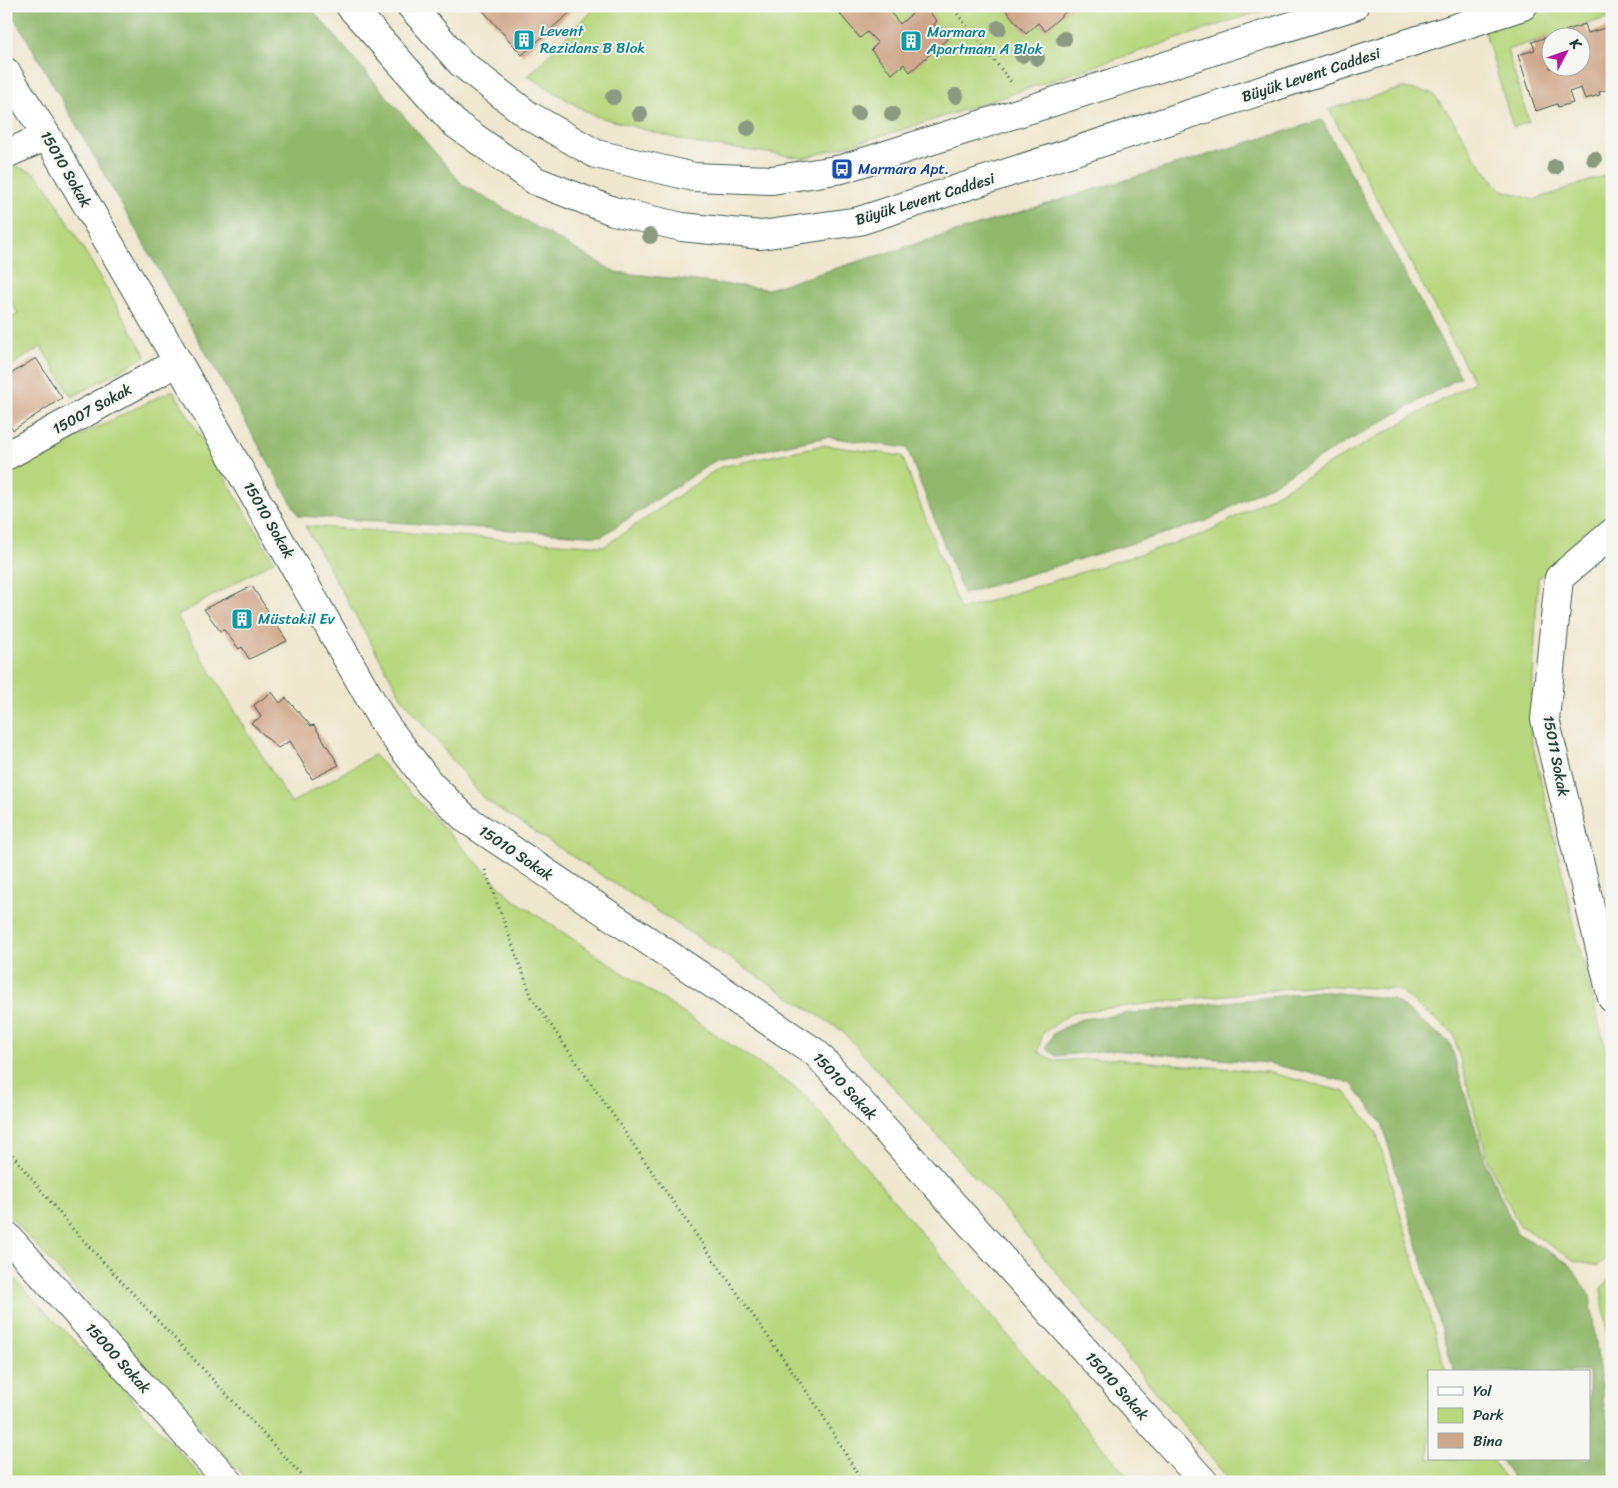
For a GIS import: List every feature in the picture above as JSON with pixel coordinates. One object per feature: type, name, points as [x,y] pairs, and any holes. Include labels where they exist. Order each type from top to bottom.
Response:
[{"type":"street","name":"Büyük Levent Caddesi","points":[[350,6],[454,123],[536,181],[614,211],[682,227],[761,235],[859,221],[1523,6]]},
{"type":"street","points":[[411,6],[461,63],[528,115],[596,154],[694,177],[772,180],[842,169],[1354,6]]},
{"type":"street","name":"15010 Sokak","points":[[6,72],[47,136],[384,723],[430,784],[466,820],[816,1053],[1204,1482]]},
{"type":"street","points":[[6,154],[47,136]]},
{"type":"street","name":"15007 Sokak","points":[[6,456],[178,362]]},
{"type":"street","name":"15011 Sokak","points":[[1612,533],[1559,578],[1545,719],[1612,998]]},
{"type":"street","name":"15000 Sokak","points":[[6,1235],[229,1482]]},
{"type":"path","points":[[951,6],[988,53]]},
{"type":"path","points":[[483,864],[532,998],[819,1409],[862,1482]]},
{"type":"path","points":[[6,1147],[70,1226],[308,1482]]},
{"type":"green space","points":[[6,6],[309,6],[463,185],[615,272],[768,289],[1322,120],[1461,377],[1207,521],[963,594],[907,448],[827,437],[716,460],[602,536],[299,516],[23,32]]},
{"type":"green space","points":[[597,6],[1276,6],[912,127],[804,158],[693,143],[592,115],[528,76]]},
{"type":"green space","points":[[1548,6],[1612,6],[1612,16],[1575,28],[1540,28],[1540,39],[1507,50],[1529,122],[1513,127],[1484,29]]},
{"type":"green space","points":[[1403,88],[1432,93],[1451,117],[1475,157],[1500,189],[1534,200],[1612,173],[1612,513],[1538,579],[1530,733],[1582,958],[1612,1073],[1612,1253],[1598,1266],[1575,1261],[1519,1225],[1488,1161],[1453,1033],[1396,989],[1318,985],[1073,1012],[1043,1033],[1038,1052],[1057,1061],[1105,1058],[1267,1072],[1345,1092],[1376,1131],[1445,1370],[1428,1370],[1428,1460],[1492,1460],[1507,1482],[1231,1482],[997,1201],[842,1031],[484,799],[402,698],[305,526],[605,546],[720,467],[824,445],[902,456],[960,610],[1207,533],[1474,382],[1329,109]]},
{"type":"green space","points":[[13,165],[35,173],[48,188],[146,356],[72,397],[41,347],[6,369],[6,321],[18,314],[6,291],[6,264],[10,262],[6,255],[6,168]]},
{"type":"green space","points":[[173,390],[274,561],[177,616],[291,803],[374,755],[510,897],[804,1094],[1132,1482],[249,1482],[6,1212],[6,472]]},
{"type":"green space","points":[[1321,991],[1393,999],[1450,1043],[1485,1161],[1517,1233],[1568,1263],[1590,1295],[1603,1401],[1612,1439],[1612,1482],[1516,1482],[1501,1460],[1590,1460],[1590,1370],[1453,1370],[1382,1123],[1351,1083],[1267,1063],[1111,1050],[1056,1056],[1045,1048],[1054,1033],[1081,1019]]},
{"type":"green space","points":[[6,1270],[121,1387],[206,1482],[6,1482]]},
{"type":"green space","points":[[1612,1278],[1612,1375],[1601,1288]]},
{"type":"building","name":"Levent Rezidans B Blok","points":[[479,6],[577,6],[522,55]]},
{"type":"building","name":"Marmara Apartmanı A Blok","points":[[849,6],[898,6],[891,13],[900,24],[921,6],[924,6],[937,21],[934,24],[947,39],[910,72],[904,64],[892,74],[871,50],[878,43],[867,32],[860,38],[840,14]]},
{"type":"building","points":[[1007,6],[1072,6],[1045,31],[1038,23],[1026,34],[1005,9]]},
{"type":"building","points":[[1585,24],[1586,28],[1574,28]]},
{"type":"building","points":[[1612,26],[1612,88],[1599,92],[1600,95],[1585,99],[1581,88],[1569,92],[1573,103],[1558,107],[1557,104],[1536,111],[1518,55],[1535,50],[1532,42],[1540,39],[1540,78],[1590,78],[1590,32]]},
{"type":"building","points":[[36,358],[62,398],[13,430],[6,420],[6,377]]},
{"type":"building","name":"Müstakil Ev","points":[[252,586],[287,641],[249,659],[242,647],[239,649],[224,630],[220,631],[204,609]]},
{"type":"building","points":[[272,692],[280,703],[286,698],[311,726],[314,725],[339,765],[312,779],[290,741],[278,748],[251,723],[261,717],[254,705]]},
{"type":"place","name":"Levent Rezidans B Blok","points":[[524,40]]},
{"type":"place","name":"Marmara Apartmanı A Blok","points":[[911,41]]},
{"type":"place","name":"Marmara Apt.","points":[[842,169]]},
{"type":"place","name":"Müstakil Ev","points":[[242,619]]}]
